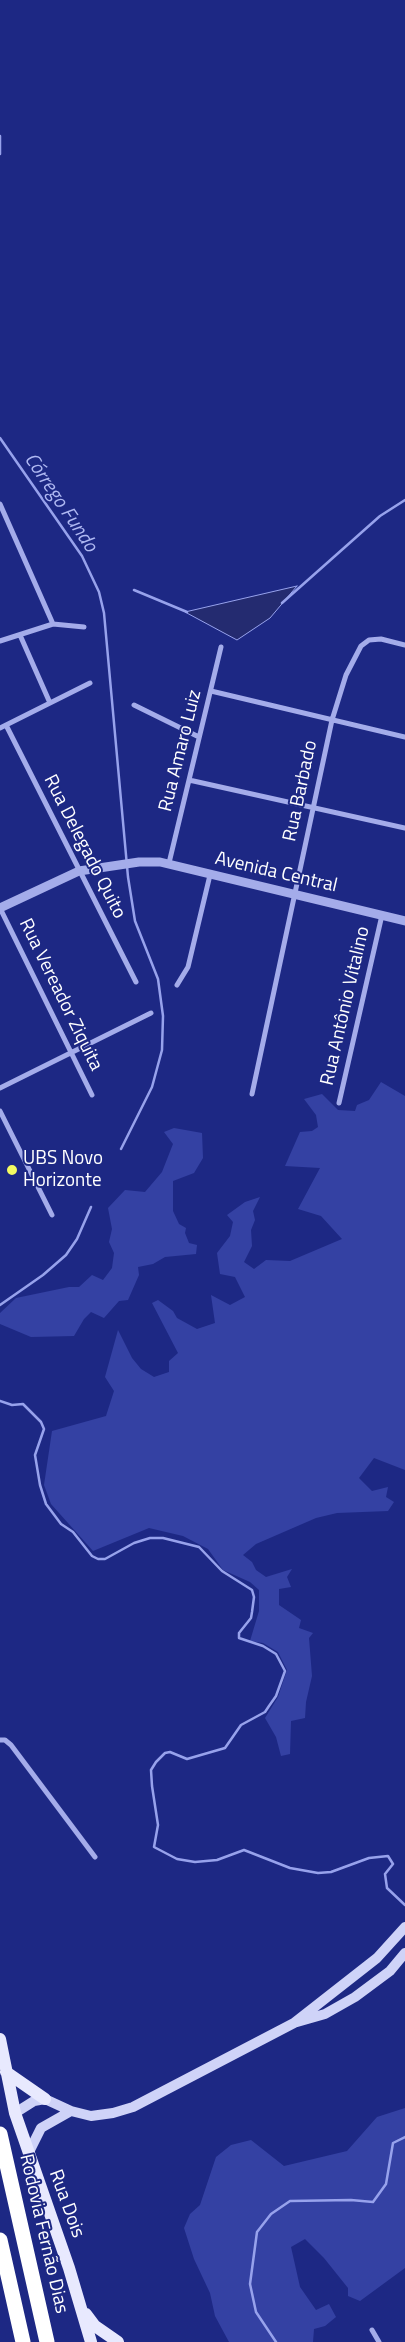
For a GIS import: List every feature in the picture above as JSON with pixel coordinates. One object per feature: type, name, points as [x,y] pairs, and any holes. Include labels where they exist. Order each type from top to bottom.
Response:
[{"type":"highway","name":"Rodovia Fernão Dias","points":[[0,2134],[47,2342]]},
{"type":"highway","points":[[0,2240],[23,2342]]},
{"type":"main road","points":[[6,2072],[45,2099],[71,2111],[91,2116],[113,2113],[133,2107],[294,2023],[377,1958],[404,1928]]},
{"type":"main road","points":[[294,2023],[325,2014],[355,1997],[390,1971],[405,1953]]},
{"type":"main road","name":"Rua Dois","points":[[0,2039],[15,2113],[82,2308],[91,2342]]},
{"type":"main road","points":[[15,2113],[34,2101],[45,2099]]},
{"type":"main road","points":[[28,2154],[41,2128],[71,2111]]},
{"type":"main road","name":"Rua Dois","points":[[82,2308],[95,2326],[118,2342]]},
{"type":"street","points":[[0,504],[52,624]]},
{"type":"street","points":[[0,641],[52,624],[84,627]]},
{"type":"street","points":[[20,635],[50,703]]},
{"type":"street","name":"Rua Barbado","points":[[252,1094],[312,807],[332,720],[346,675],[361,646],[370,640],[381,639],[405,645]]},
{"type":"street","name":"Rua Amaro Luiz","points":[[169,863],[221,647]]},
{"type":"street","points":[[3,726],[90,683]]},
{"type":"street","points":[[211,692],[405,737]]},
{"type":"street","points":[[134,706],[199,737]]},
{"type":"street","name":"Rua Delegado Quito","points":[[3,726],[136,982]]},
{"type":"street","points":[[189,780],[405,828]]},
{"type":"street","name":"Avenida Central","points":[[0,908],[79,871],[138,862],[169,863],[210,875],[405,921]]},
{"type":"street","points":[[177,985],[188,967],[210,875]]},
{"type":"street","name":"Rua Vereador Ziquita","points":[[0,908],[92,1095]]},
{"type":"street","name":"Rua Antônio Vitalino","points":[[339,1103],[382,916]]},
{"type":"street","points":[[0,1088],[151,1013]]},
{"type":"street","points":[[0,1111],[52,1215]]},
{"type":"street","points":[[0,1740],[5,1740],[11,1745],[95,1857]]},
{"type":"street","points":[[372,2330],[379,2342]]},
{"type":"shaded area","points":[[297,586],[270,618],[237,640],[185,612]]},
{"type":"shaded area","points":[[381,1082],[405,1096],[405,1470],[374,1458],[359,1478],[372,1491],[388,1487],[386,1497],[394,1502],[388,1511],[337,1513],[316,1518],[256,1544],[243,1555],[252,1562],[256,1570],[266,1577],[292,1569],[287,1577],[291,1587],[279,1589],[279,1605],[301,1620],[299,1628],[313,1633],[309,1638],[312,1676],[306,1702],[305,1718],[291,1721],[290,1754],[281,1756],[276,1737],[265,1718],[278,1697],[287,1670],[278,1652],[263,1643],[250,1641],[259,1611],[259,1590],[250,1582],[223,1570],[208,1549],[183,1536],[149,1528],[93,1551],[51,1504],[44,1485],[52,1431],[106,1416],[114,1391],[105,1377],[118,1330],[132,1358],[141,1369],[154,1377],[169,1372],[169,1361],[178,1353],[152,1303],[158,1300],[173,1311],[177,1318],[197,1329],[215,1323],[211,1295],[230,1305],[245,1297],[235,1277],[220,1274],[217,1253],[230,1236],[233,1222],[227,1215],[245,1202],[260,1197],[253,1211],[255,1220],[251,1230],[252,1246],[244,1262],[254,1269],[266,1260],[290,1261],[342,1239],[321,1216],[298,1209],[320,1168],[285,1166],[300,1132],[312,1131],[318,1127],[316,1115],[304,1099],[322,1094],[338,1110],[355,1111],[357,1105],[369,1100]]},
{"type":"shaded area","points":[[174,1128],[202,1133],[203,1158],[194,1173],[173,1181],[173,1211],[179,1224],[186,1228],[185,1233],[189,1243],[197,1245],[196,1254],[165,1257],[153,1264],[138,1267],[139,1275],[128,1300],[119,1301],[104,1318],[91,1312],[84,1319],[74,1336],[31,1337],[0,1324],[0,1313],[16,1298],[69,1287],[79,1287],[92,1275],[103,1280],[112,1268],[114,1253],[109,1242],[112,1229],[108,1208],[125,1190],[145,1192],[162,1172],[173,1144],[164,1132]]},
{"type":"shaded area","points":[[405,2108],[405,2268],[360,2301],[348,2296],[348,2288],[324,2258],[305,2239],[291,2247],[300,2287],[316,2310],[329,2304],[336,2317],[325,2326],[314,2329],[313,2342],[229,2342],[215,2316],[210,2293],[194,2259],[184,2228],[190,2214],[200,2205],[216,2157],[231,2145],[251,2140],[284,2166],[347,2151],[377,2117]]},
{"type":"waterway","name":"Córrego Fundo","points":[[0,136],[0,154]]},
{"type":"waterway","points":[[0,438],[82,556],[99,592],[104,613],[128,877],[135,921],[158,979],[163,1016],[162,1050],[152,1087],[121,1149]]},
{"type":"waterway","points":[[282,603],[380,516],[405,500]]},
{"type":"waterway","points":[[134,590],[187,612]]},
{"type":"waterway","name":"Córrego Fundo","points":[[0,1305],[43,1275],[66,1255],[77,1239],[91,1207]]},
{"type":"waterway","name":"Córrego Fundo","points":[[0,1401],[12,1405],[23,1404],[41,1422],[44,1429],[35,1455],[40,1485],[46,1504],[61,1524],[73,1532],[92,1556],[98,1559],[105,1559],[134,1543],[150,1538],[163,1538],[199,1547],[222,1571],[252,1590],[254,1597],[251,1618],[239,1633],[239,1638],[263,1646],[276,1654],[285,1671],[276,1696],[265,1712],[241,1725],[225,1748],[187,1759],[170,1752],[165,1753],[156,1762],[151,1770],[158,1825],[154,1847],[177,1859],[195,1862],[217,1860],[244,1850],[290,1868],[318,1873],[331,1872],[369,1858],[388,1856],[393,1864],[385,1874],[387,1888],[405,1905]]},
{"type":"waterway","name":"Córrego Fundo","points":[[276,2342],[256,2312],[250,2284],[257,2232],[271,2214],[290,2201],[351,2200],[373,2202],[386,2184],[393,2143],[405,2137]]},
{"type":"place","name":"UBS Novo Horizonte","points":[[12,1170]]}]
